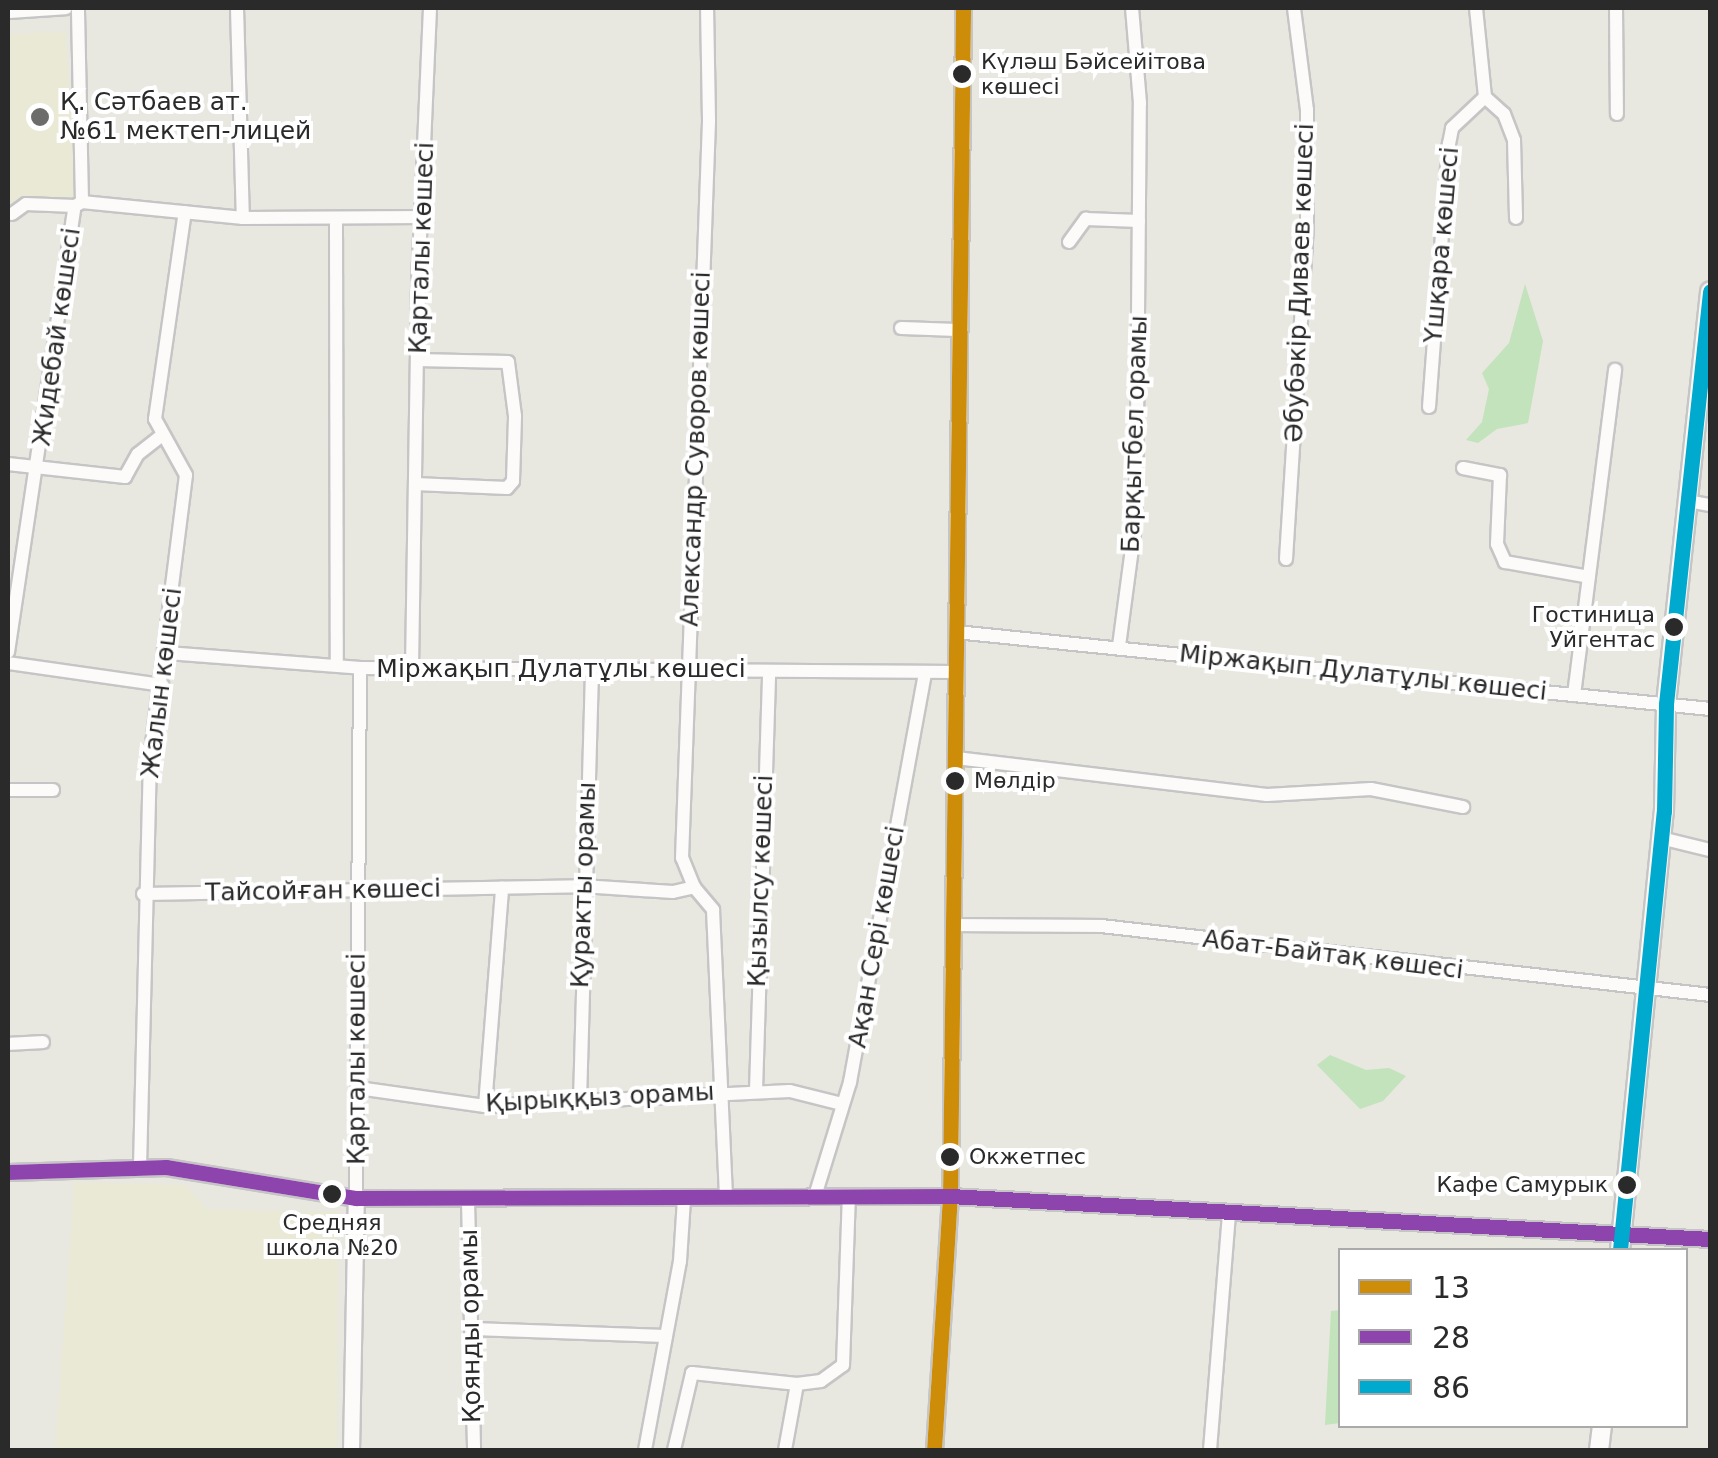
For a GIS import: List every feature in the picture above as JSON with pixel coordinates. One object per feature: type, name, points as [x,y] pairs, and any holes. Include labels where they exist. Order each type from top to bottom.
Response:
[{"type":"main road","points":[[1621,1242],[1661,838],[1666,704],[1710,291]]},
{"type":"street","points":[[8,12],[66,8]]},
{"type":"street","name":"Жидебай көшесі","points":[[8,652],[78,204],[78,8]]},
{"type":"street","points":[[238,8],[243,218]]},
{"type":"street","name":"Қарталы көшесі","points":[[412,668],[417,360],[430,8]]},
{"type":"street","name":"Александр Суворов көшесі","points":[[707,8],[708,120],[682,858],[713,910],[717,1093],[726,1198]]},
{"type":"street","points":[[934,1450],[950,1196],[963,8]]},
{"type":"street","name":"Барқытбел орамы","points":[[1120,646],[1135,526],[1139,221],[1132,8]]},
{"type":"street","name":"Әбубәкір Диваев көшесі","points":[[1286,559],[1307,226],[1307,110],[1294,8]]},
{"type":"street","points":[[1476,8],[1485,97],[1504,114],[1514,140],[1516,218]]},
{"type":"street","points":[[1616,8],[1617,114]]},
{"type":"street","name":"Үшқара көшесі","points":[[1429,407],[1448,144],[1452,128],[1485,97]]},
{"type":"street","points":[[12,214],[26,204],[78,204],[243,218],[425,217]]},
{"type":"street","name":"Жалын көшесі","points":[[140,1167],[143,894],[150,760],[186,475],[160,437],[154,420],[185,212]]},
{"type":"street","points":[[1069,242],[1086,219],[1139,221]]},
{"type":"street","points":[[336,220],[337,665]]},
{"type":"street","points":[[901,328],[958,330]]},
{"type":"street","points":[[415,484],[507,488],[515,416],[508,362],[417,360]]},
{"type":"street","points":[[1574,696],[1615,370]]},
{"type":"street","name":"Жидебай көшесі","points":[[8,464],[126,477],[138,454],[160,437]]},
{"type":"street","points":[[1464,468],[1500,475],[1496,544],[1505,562],[1589,577]]},
{"type":"street","points":[[1687,501],[1710,505]]},
{"type":"street","name":"Міржақып Дулатұлы көшесі","points":[[956,632],[1710,709]]},
{"type":"street","name":"Міржақып Дулатұлы көшесі","points":[[166,653],[360,668],[956,672]]},
{"type":"street","points":[[8,663],[162,684]]},
{"type":"street","name":"Қарталы көшесі","points":[[351,1450],[360,668]]},
{"type":"street","name":"Қуракты орамы","points":[[580,1101],[582,886],[592,669]]},
{"type":"street","name":"Қызылсу көшесі","points":[[756,1091],[769,670]]},
{"type":"street","name":"Ақан Сері көшесі","points":[[815,1196],[842,1104],[925,673]]},
{"type":"street","points":[[956,758],[1267,795],[1371,789],[1463,807]]},
{"type":"street","points":[[8,790],[54,790]]},
{"type":"street","points":[[1661,838],[1710,850]]},
{"type":"street","name":"Тайсойған көшесі","points":[[143,894],[356,887],[582,886],[699,891]]},
{"type":"street","points":[[485,1106],[502,888]]},
{"type":"street","name":"Абат-Байтақ көшесі","points":[[954,925],[1101,926],[1710,995]]},
{"type":"street","points":[[8,1044],[43,1042]]},
{"type":"street","name":"Қырыққыз орамы","points":[[358,1088],[485,1106],[790,1090],[842,1104]]},
{"type":"street","points":[[8,1172],[140,1167],[356,1198],[468,1201],[950,1196],[1621,1242],[1710,1240]]},
{"type":"street","points":[[674,1450],[688,1376],[712,1372],[796,1384],[820,1381],[846,1357],[849,1195]]},
{"type":"street","points":[[645,1450],[666,1336],[684,1199]]},
{"type":"street","name":"Қоянды орамы","points":[[468,1201],[474,1450]]},
{"type":"street","points":[[1210,1450],[1229,1214]]},
{"type":"street","points":[[473,1329],[666,1336]]},
{"type":"street","points":[[784,1450],[796,1384]]},
{"type":"shaded area","name":"Қ. Сәтбаев ат. №61 мектеп-лицей","points":[[65,32],[78,200],[8,202],[8,34]]},
{"type":"shaded area","points":[[74,1182],[186,1185],[207,1209],[338,1212],[337,1450],[55,1450]]},
{"type":"green space","points":[[1525,284],[1543,341],[1528,423],[1497,429],[1478,443],[1466,440],[1482,422],[1489,389],[1482,373],[1509,343]]},
{"type":"green space","points":[[1330,1055],[1366,1070],[1389,1068],[1406,1076],[1383,1101],[1360,1109],[1317,1065]]},
{"type":"green space","points":[[1338,1310],[1338,1423],[1325,1425],[1331,1311]]},
{"type":"transit line","name":"13","points":[[934,1450],[950,1196],[963,8]]},
{"type":"transit line","name":"86","points":[[1620,1248],[1664,811],[1666,704],[1710,291]]},
{"type":"transit line","name":"28","points":[[8,1172],[166,1167],[356,1198],[950,1196],[1710,1239]]},
{"type":"place","name":"Күләш Бәйсейітова көшесі","points":[[962,74]]},
{"type":"place","name":"Қ. Сәтбаев ат. №61 мектеп-лицей","points":[[40,117]]},
{"type":"place","name":"Гостиница Уйгентас","points":[[1674,627]]},
{"type":"place","name":"Мөлдiр","points":[[955,781]]},
{"type":"place","name":"Окжетпес","points":[[950,1157]]},
{"type":"place","name":"Кафе Самурык","points":[[1627,1185]]},
{"type":"place","name":"Средняя школа №20","points":[[332,1194]]}]
